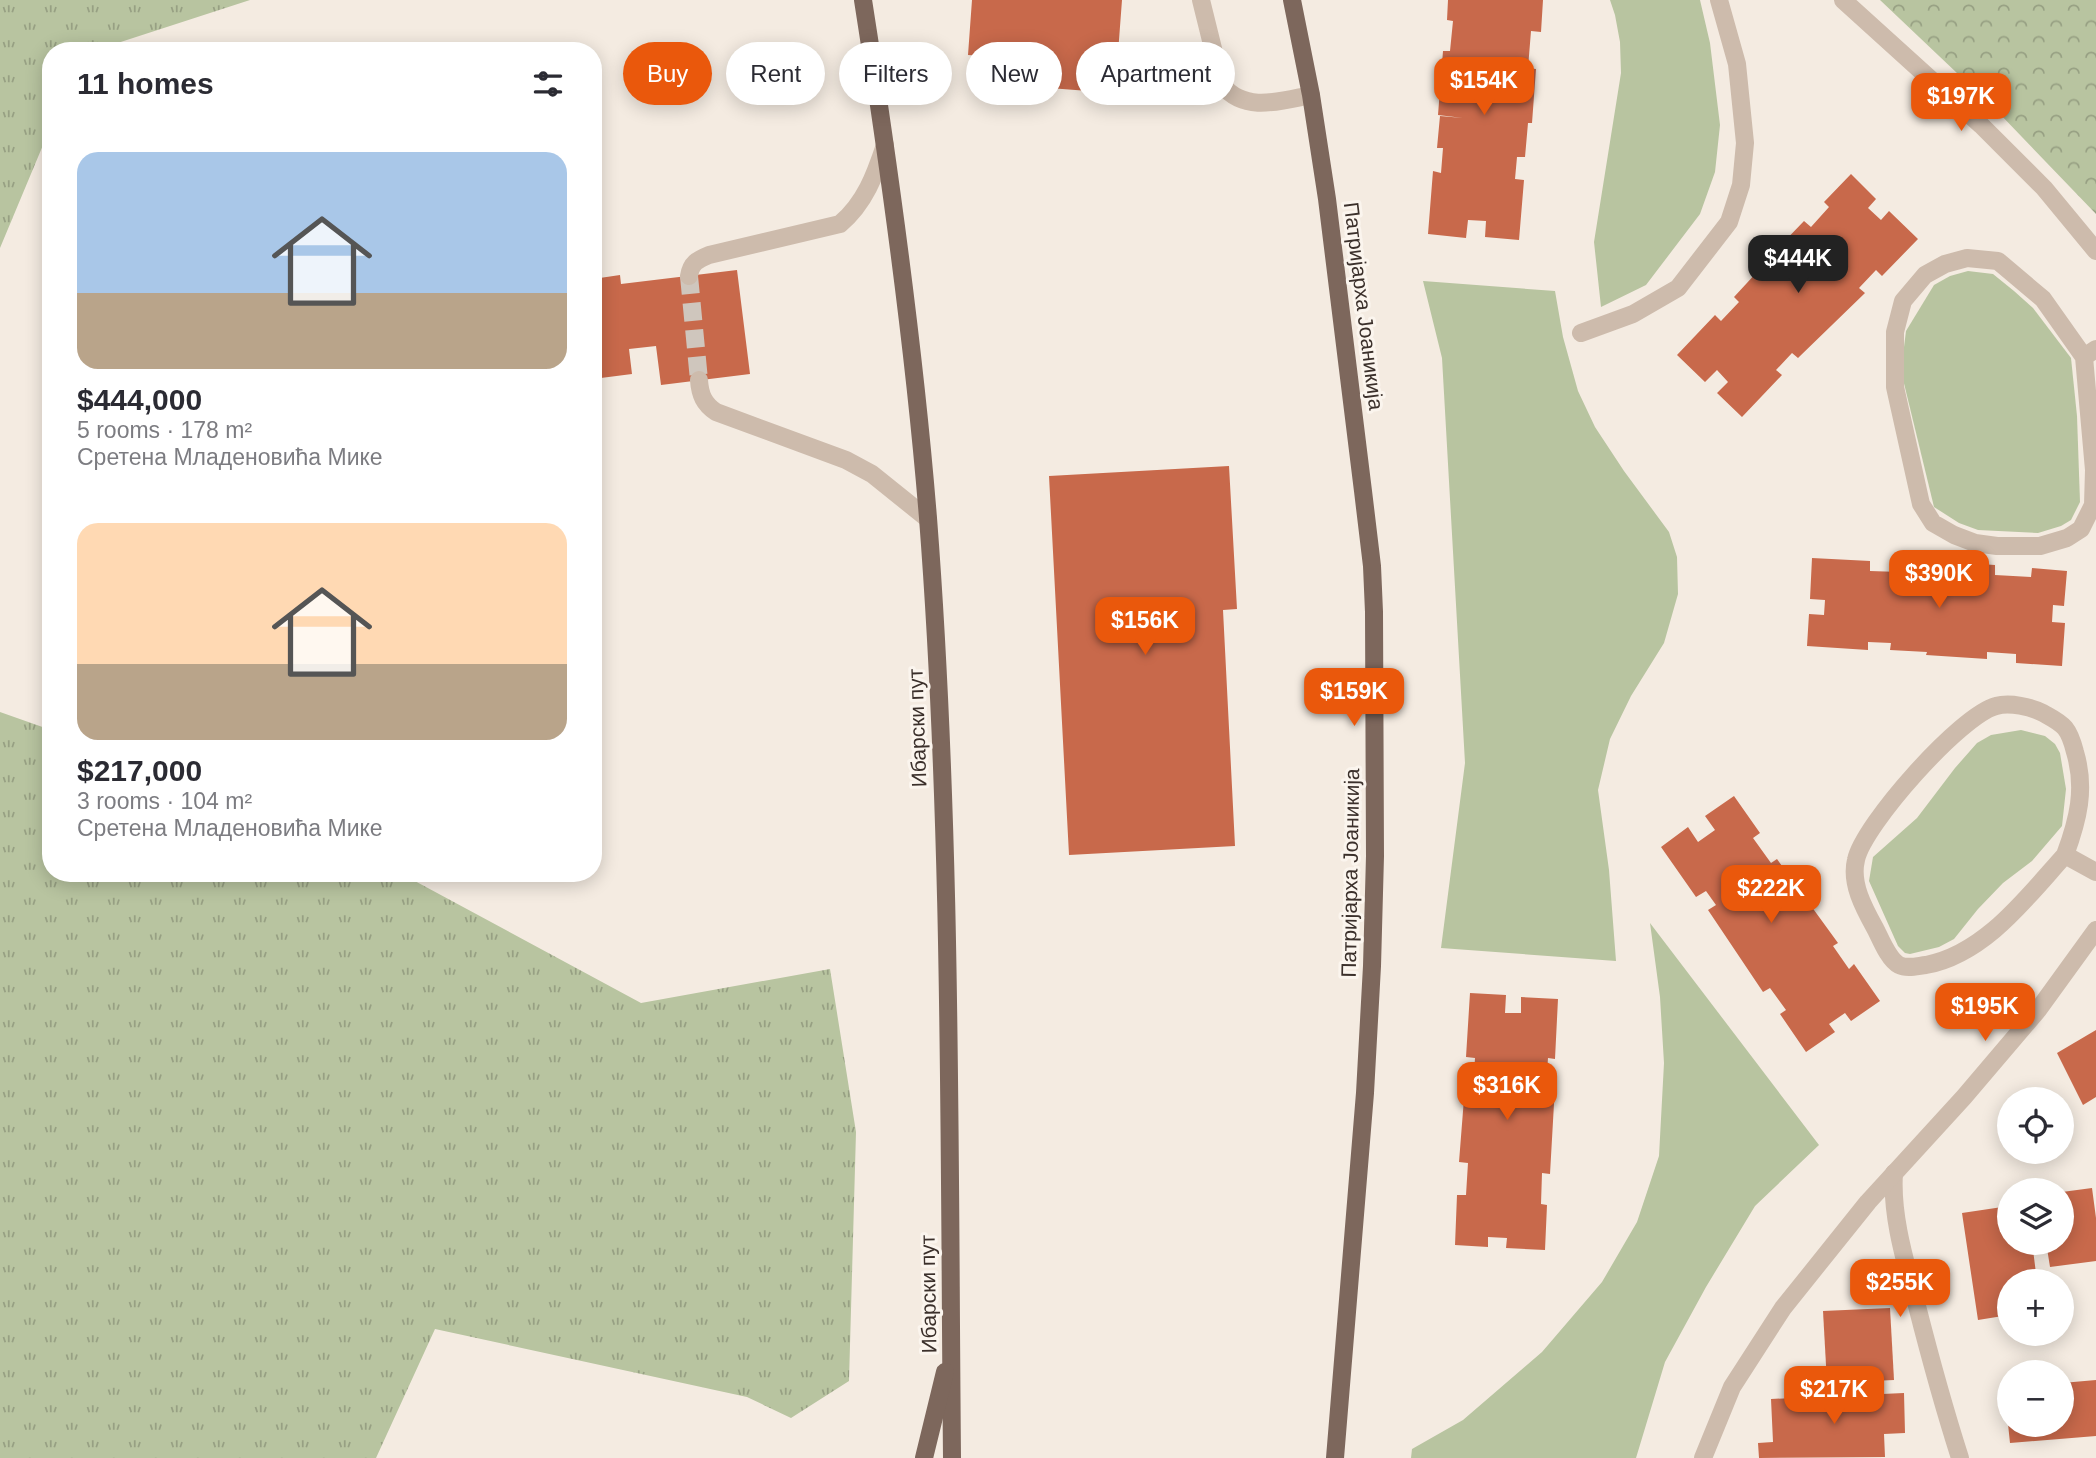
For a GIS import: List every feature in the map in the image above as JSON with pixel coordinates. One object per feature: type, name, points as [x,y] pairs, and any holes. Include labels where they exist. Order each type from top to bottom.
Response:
[{"type":"main road","name":"Ибарски пут","points":[[863,0],[906,297],[928,519],[939,693],[946,911],[952,1458]]},
{"type":"main road","name":"Патријарха Јоаникија","points":[[1292,0],[1311,95],[1327,199],[1372,566],[1374,612],[1375,856],[1372,966],[1365,1093],[1335,1458]]},
{"type":"main road","points":[[924,1458],[951,1349]]},
{"type":"street","points":[[1201,0],[1222,85],[1230,96],[1246,102],[1264,104],[1311,95]]},
{"type":"street","points":[[1581,333],[1633,314],[1678,288],[1729,222],[1741,185],[1745,143],[1737,64],[1719,0]]},
{"type":"street","points":[[1843,0],[1980,125],[2044,188],[2096,251]]},
{"type":"street","points":[[689,276],[690,268],[697,260],[709,255],[840,224],[855,209],[872,184],[886,145]]},
{"type":"street","points":[[1967,258],[1998,261],[2043,299],[2090,353],[2093,505],[2081,529],[2067,538],[2040,545],[1997,545],[1975,543],[1934,523],[1921,504],[1895,387],[1895,332],[1903,302],[1924,275],[1945,264],[1967,258]]},
{"type":"street","points":[[699,380],[700,395],[708,407],[716,412],[846,460],[872,474],[928,519]]},
{"type":"street","points":[[2017,705],[2038,710],[2066,728],[2078,764],[2082,789],[2076,826],[2064,855],[2023,904],[1996,930],[1944,960],[1910,967],[1894,961],[1875,929],[1854,881],[1858,851],[1892,802],[1931,757],[1968,722],[1997,706],[2017,705]]},
{"type":"street","points":[[2064,855],[2096,872]]},
{"type":"street","points":[[1703,1458],[1732,1387],[1783,1308],[1894,1173],[2038,1010],[2096,930]]},
{"type":"street","points":[[1894,1173],[1893,1188],[1910,1279],[1939,1395],[1960,1458]]},
{"type":"green space","points":[[0,0],[250,0],[121,42],[42,42],[42,148],[0,248]]},
{"type":"green space","points":[[1610,0],[1700,0],[1710,43],[1720,125],[1715,172],[1700,214],[1646,285],[1601,307],[1594,242],[1621,73],[1620,42]]},
{"type":"green space","points":[[1880,0],[2096,0],[2096,214],[1997,111]]},
{"type":"green space","points":[[1968,271],[1993,274],[2014,291],[2033,308],[2071,358],[2077,416],[2080,502],[2071,520],[2061,526],[2038,533],[1978,530],[1959,523],[1934,507],[1901,371],[1906,331],[1934,285],[1950,276]]},
{"type":"green space","points":[[1423,281],[1555,291],[1563,337],[1578,391],[1595,427],[1669,532],[1677,557],[1678,594],[1664,643],[1631,696],[1610,739],[1598,790],[1609,870],[1616,961],[1441,948],[1465,763],[1442,358]]},
{"type":"green space","points":[[0,712],[42,727],[42,882],[417,882],[641,1003],[830,969],[856,1132],[849,1381],[791,1418],[747,1397],[435,1329],[376,1458],[0,1458]]},
{"type":"green space","points":[[2021,730],[2045,736],[2055,744],[2060,753],[2066,789],[2062,826],[2032,861],[2003,883],[1978,909],[1954,939],[1939,947],[1905,953],[1898,946],[1869,881],[1873,857],[1917,818],[1977,743],[1991,735]]},
{"type":"green space","points":[[1650,923],[1819,1145],[1755,1206],[1706,1287],[1665,1362],[1636,1458],[1411,1458],[1412,1449],[1463,1420],[1542,1352],[1602,1282],[1637,1222],[1659,1156],[1664,1063],[1660,997]]},
{"type":"building","points":[[972,0],[1122,0],[1119,42],[1076,42],[1076,90],[1062,89],[1062,42],[969,42]]},
{"type":"building","points":[[1448,0],[1543,0],[1541,32],[1531,31],[1528,68],[1536,69],[1532,123],[1528,123],[1525,157],[1517,157],[1515,179],[1524,180],[1519,240],[1485,237],[1486,221],[1468,220],[1466,238],[1428,234],[1433,171],[1441,173],[1443,148],[1437,148],[1440,116],[1463,118],[1438,115],[1443,51],[1450,51],[1453,21],[1447,20]]},
{"type":"building","points":[[1851,174],[1876,199],[1868,208],[1881,220],[1889,211],[1918,239],[1882,276],[1876,270],[1859,288],[1865,293],[1798,358],[1792,353],[1776,370],[1782,375],[1742,417],[1717,393],[1728,382],[1717,370],[1705,382],[1677,355],[1715,315],[1721,321],[1739,302],[1734,297],[1757,270],[1804,221],[1811,227],[1829,207],[1824,202]]},
{"type":"building","points":[[737,270],[750,374],[661,385],[656,346],[629,349],[632,374],[602,378],[602,278],[620,275],[621,284]]},
{"type":"building","points":[[1229,466],[1237,609],[1223,610],[1235,846],[1069,855],[1049,476]]},
{"type":"building","points":[[1812,558],[1870,561],[1870,571],[1900,572],[1901,565],[1932,567],[1932,561],[1995,565],[1995,575],[2031,577],[2032,568],[2067,571],[2064,606],[2053,605],[2052,622],[2065,623],[2062,666],[2016,663],[2016,654],[1987,652],[1987,659],[1926,655],[1927,652],[1890,650],[1891,643],[1868,642],[1868,650],[1807,646],[1809,614],[1824,615],[1825,600],[1810,599]]},
{"type":"building","points":[[1734,796],[1760,833],[1753,838],[1771,863],[1777,859],[1838,943],[1833,946],[1849,969],[1854,964],[1880,1001],[1851,1021],[1845,1013],[1829,1024],[1835,1032],[1806,1052],[1780,1014],[1786,1010],[1770,988],[1763,992],[1708,910],[1716,905],[1706,891],[1696,897],[1661,847],[1688,827],[1698,842],[1715,830],[1705,816]]},
{"type":"building","points":[[1470,993],[1506,995],[1505,1013],[1521,1013],[1521,997],[1558,999],[1555,1059],[1548,1058],[1546,1086],[1555,1086],[1550,1174],[1542,1173],[1541,1204],[1547,1205],[1545,1250],[1506,1248],[1507,1238],[1488,1237],[1488,1247],[1455,1245],[1457,1195],[1466,1195],[1468,1163],[1459,1162],[1466,1073],[1474,1074],[1475,1058],[1466,1057]]},
{"type":"building","points":[[2096,1030],[2096,1097],[2083,1105],[2057,1053]]},
{"type":"building","points":[[2092,1188],[2096,1218],[2096,1261],[2050,1267],[2048,1255],[2074,1255],[2074,1190]]},
{"type":"building","points":[[1997,1208],[1997,1255],[2034,1255],[2035,1269],[1997,1269],[1997,1317],[1978,1320],[1962,1213]]},
{"type":"building","points":[[1890,1308],[1894,1380],[1827,1383],[1823,1311]]},
{"type":"building","points":[[2096,1380],[2096,1436],[2010,1443],[2009,1437],[2074,1437],[2074,1382]]},
{"type":"building","points":[[1904,1393],[1905,1433],[1884,1434],[1885,1457],[1759,1458],[1758,1443],[1773,1442],[1771,1399]]},
{"type":"tunnel","points":[[689,276],[699,380]]}]
